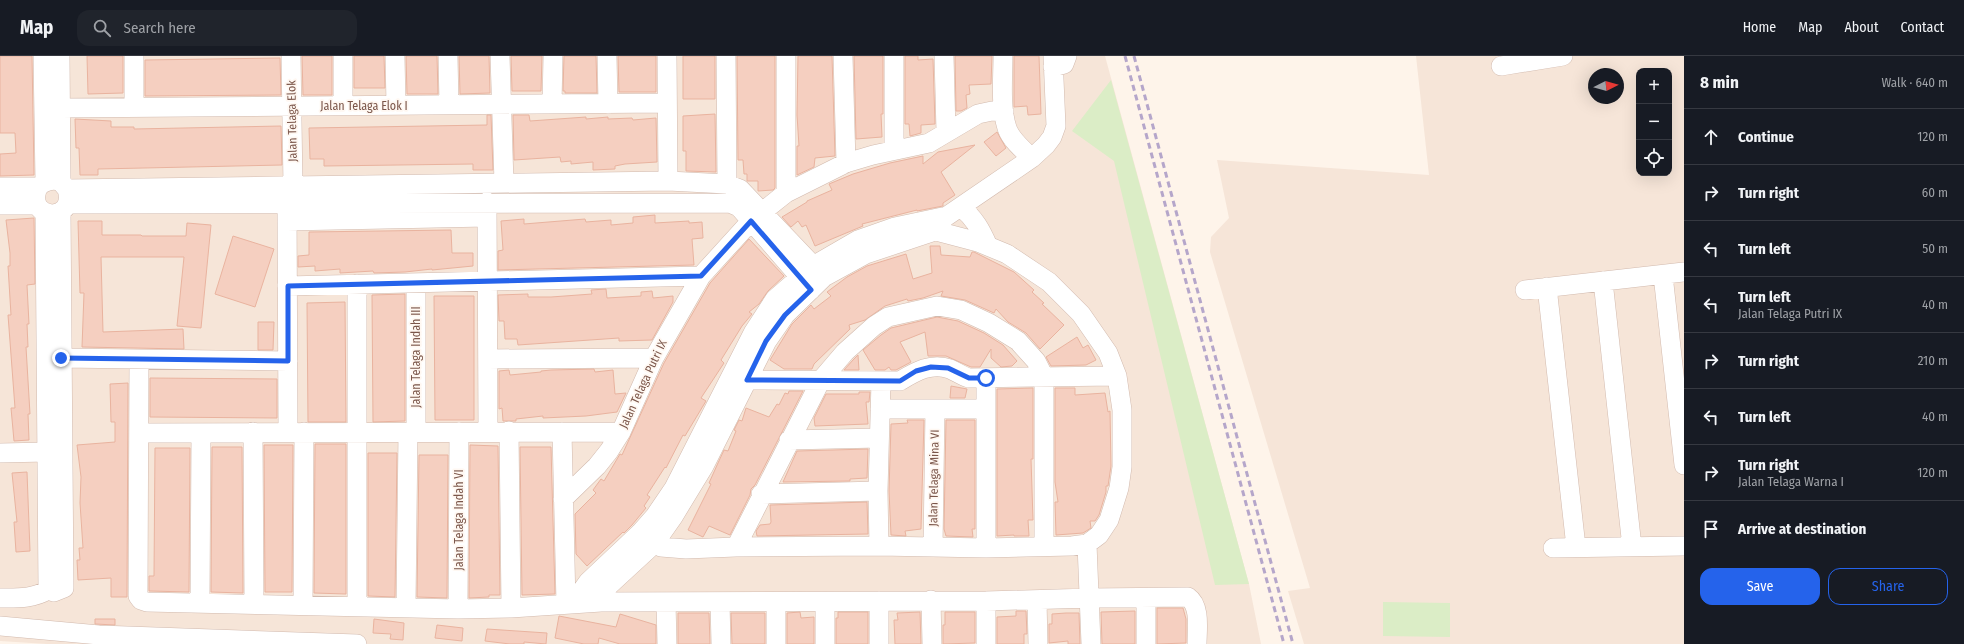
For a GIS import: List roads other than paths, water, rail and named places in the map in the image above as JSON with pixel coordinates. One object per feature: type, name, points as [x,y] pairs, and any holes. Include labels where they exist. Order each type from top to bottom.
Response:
[{"type":"street","points":[[0,598],[26,598],[39,595],[48,590],[54,592],[64,588],[61,358],[53,197],[43,56]]},
{"type":"street","points":[[48,590],[47,452],[53,197],[60,108],[60,56]]},
{"type":"street","points":[[134,56],[134,107]]},
{"type":"street","name":"Jalan Telaga Elok","points":[[291,56],[292,106],[289,203],[288,361],[296,432],[303,605]]},
{"type":"street","points":[[343,56],[343,106]]},
{"type":"street","points":[[396,56],[396,105]]},
{"type":"street","points":[[448,56],[449,105]]},
{"type":"street","points":[[500,56],[504,183]]},
{"type":"street","points":[[552,104],[553,56]]},
{"type":"street","points":[[607,56],[608,104]]},
{"type":"street","points":[[667,56],[668,181]]},
{"type":"street","points":[[726,56],[727,184]]},
{"type":"street","points":[[786,56],[786,193]]},
{"type":"street","points":[[843,56],[846,163]]},
{"type":"street","points":[[894,56],[894,150]]},
{"type":"street","points":[[944,56],[946,132]]},
{"type":"street","points":[[1003,56],[1004,112],[1007,128],[1018,146],[1032,158]]},
{"type":"street","points":[[1501,66],[1528,59],[1563,56]]},
{"type":"street","points":[[647,538],[655,516],[674,488],[753,332],[775,299],[812,277],[945,218],[1032,158],[1052,137],[1056,126],[1058,60]]},
{"type":"street","name":"Jalan Telaga Elok I","points":[[60,108],[667,103]]},
{"type":"street","name":"Jalan Telaga Putri IX","points":[[563,499],[597,466],[621,432],[654,358],[701,276],[757,216],[786,193],[846,163],[894,150],[929,143],[978,114],[992,111],[1004,112]]},
{"type":"street","points":[[289,203],[504,183],[668,181],[727,184],[740,189],[757,216],[812,277]]},
{"type":"street","points":[[0,187],[53,197],[487,209],[730,202],[757,216]]},
{"type":"street","points":[[0,205],[53,197]]},
{"type":"street","points":[[487,209],[488,432]]},
{"type":"street","points":[[647,538],[661,547],[681,549],[879,546],[986,548],[1087,544],[1099,535],[1109,520],[1119,488],[1122,439],[1122,410],[1117,376],[1108,353],[1095,333],[1064,296],[1049,282],[1007,254],[988,246],[948,235],[945,218]]},
{"type":"street","points":[[945,218],[974,218],[981,227],[988,246]]},
{"type":"street","points":[[1525,290],[1684,272]]},
{"type":"street","points":[[1663,274],[1684,465]]},
{"type":"street","points":[[288,286],[701,276]]},
{"type":"street","points":[[576,603],[647,538],[688,493],[766,341],[812,277]]},
{"type":"street","points":[[1603,281],[1632,547]]},
{"type":"street","name":"Jalan Telaga Indah III","points":[[406,607],[416,283]]},
{"type":"street","points":[[357,284],[357,606]]},
{"type":"street","points":[[1547,287],[1576,547]]},
{"type":"street","points":[[736,547],[761,494],[821,380],[845,352],[874,326],[888,317],[937,306],[961,310],[989,323],[1018,341],[1036,361],[1044,377],[1044,546]]},
{"type":"street","points":[[61,358],[288,361]]},
{"type":"street","points":[[488,359],[654,358]]},
{"type":"street","points":[[139,359],[138,596],[141,600],[147,602],[458,609],[511,608],[576,603],[931,600],[986,601],[1090,598],[1188,598],[1191,600],[1196,610],[1197,644]]},
{"type":"street","points":[[747,380],[900,381],[916,371],[931,367],[948,368],[969,378],[1117,376]]},
{"type":"street","points":[[986,378],[986,548]]},
{"type":"street","points":[[879,546],[878,491],[881,381]]},
{"type":"street","points":[[880,409],[986,409]]},
{"type":"street","name":"Jalan Telaga Mina VI","points":[[932,547],[935,409]]},
{"type":"street","points":[[509,431],[511,608]]},
{"type":"street","points":[[139,432],[621,432]]},
{"type":"street","points":[[254,432],[254,604]]},
{"type":"street","name":"Jalan Telaga Indah VI","points":[[458,609],[459,432]]},
{"type":"street","points":[[562,432],[563,499],[576,603]]},
{"type":"street","points":[[200,603],[201,433]]},
{"type":"street","points":[[789,440],[879,438]]},
{"type":"street","points":[[0,453],[47,452]]},
{"type":"street","points":[[761,494],[878,491]]},
{"type":"street","points":[[1087,544],[1091,644]]},
{"type":"street","points":[[1553,548],[1684,546]]},
{"type":"street","points":[[1146,598],[1146,644]]},
{"type":"street","points":[[931,600],[932,644]]},
{"type":"street","points":[[1037,600],[1038,644]]},
{"type":"street","points":[[879,644],[880,601]]},
{"type":"street","points":[[986,601],[986,644]]},
{"type":"street","points":[[666,602],[667,644]]},
{"type":"street","points":[[720,602],[721,644]]},
{"type":"street","points":[[776,602],[776,644]]},
{"type":"street","points":[[825,602],[825,644]]},
{"type":"street","points":[[0,626],[99,635],[357,644]]},
{"type":"railway","points":[[1125,56],[1284,644]]},
{"type":"railway","points":[[1134,56],[1293,644]]}]
